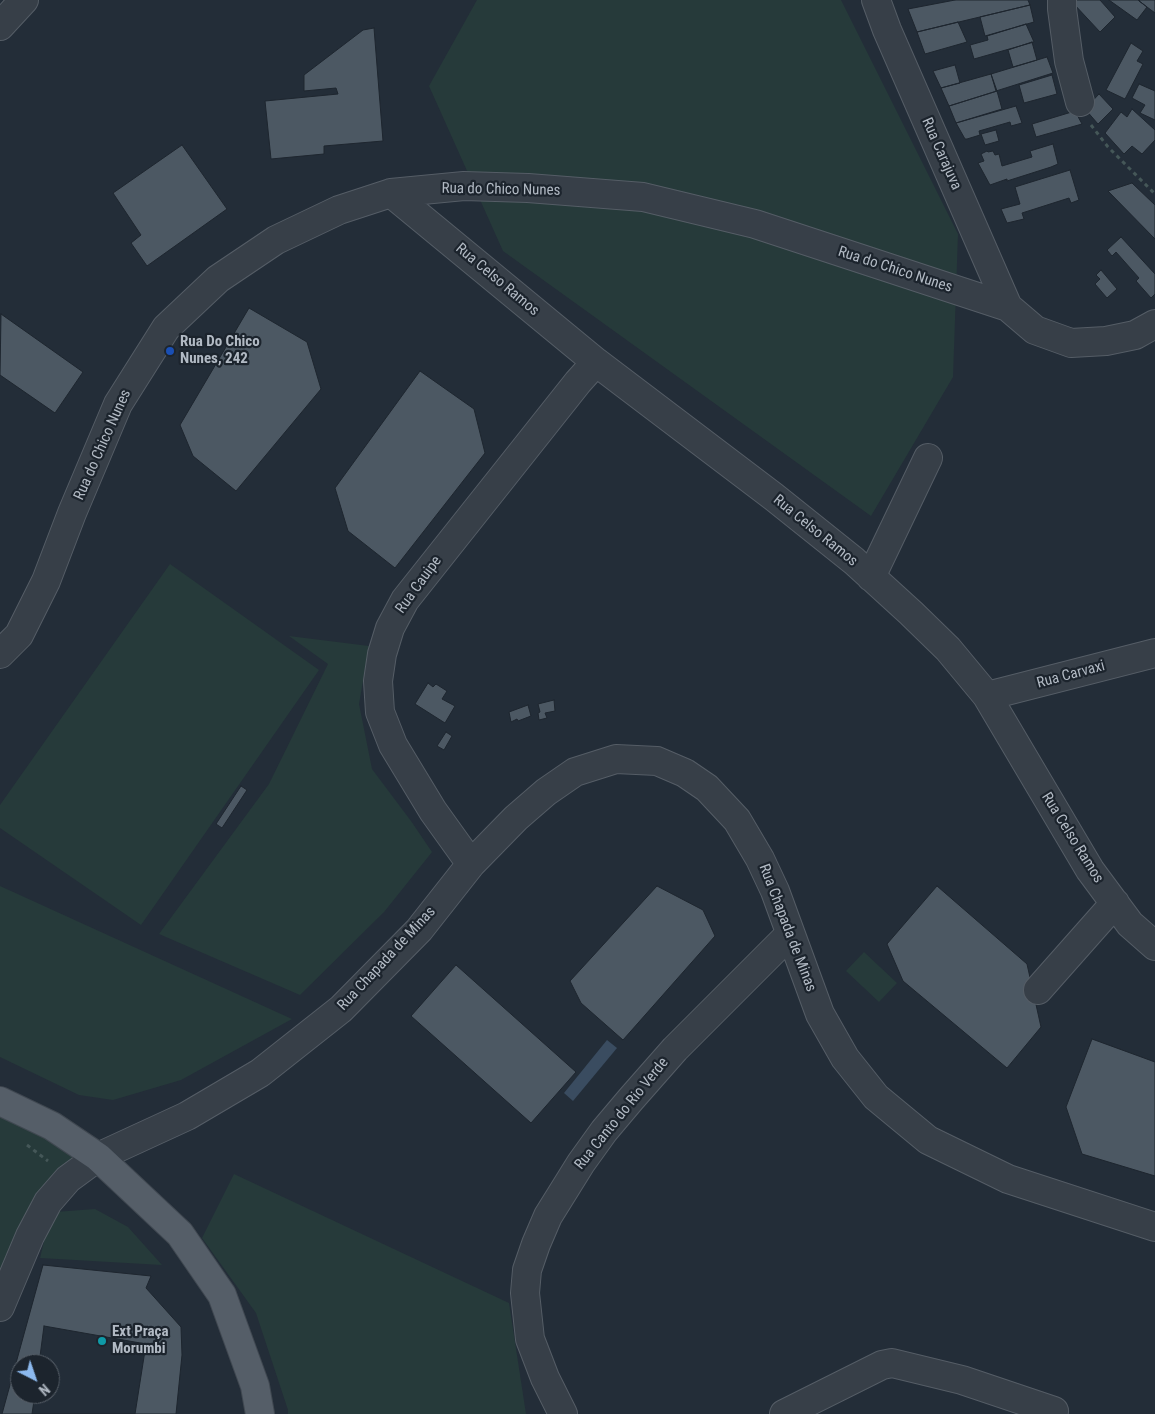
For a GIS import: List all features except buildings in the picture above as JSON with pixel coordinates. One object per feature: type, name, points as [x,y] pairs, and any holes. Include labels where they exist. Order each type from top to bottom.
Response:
[{"type":"main road","points":[[0,1101],[52,1126],[98,1157],[180,1234],[222,1295],[255,1386],[260,1414]]},
{"type":"street","points":[[0,26],[24,0]]},
{"type":"street","name":"Rua Carajuva","points":[[876,0],[887,30],[1008,307]]},
{"type":"street","points":[[1062,0],[1069,61],[1080,102]]},
{"type":"street","name":"Rua do Chico Nunes","points":[[0,654],[19,635],[46,581],[72,513],[118,404],[166,328],[218,279],[276,240],[339,210],[391,193],[464,186],[528,188],[643,198],[755,224],[1008,307],[1035,330],[1071,343],[1106,341],[1135,335],[1155,324]]},
{"type":"street","name":"Rua Celso Ramos","points":[[391,193],[596,362],[774,497],[854,561],[948,649],[987,696],[1090,870],[1130,924],[1155,946]]},
{"type":"street","name":"Rua Cauipe","points":[[471,864],[433,811],[393,745],[380,712],[378,681],[382,654],[390,628],[405,600],[578,382],[596,362]]},
{"type":"street","points":[[870,577],[928,458]]},
{"type":"street","name":"Rua Carvaxi","points":[[987,696],[1155,653]]},
{"type":"street","name":"Rua Chapada de Minas","points":[[0,1307],[30,1236],[48,1202],[68,1179],[98,1157],[188,1116],[260,1073],[340,1009],[419,930],[471,864],[516,818],[546,792],[575,772],[616,759],[656,761],[685,773],[707,788],[737,820],[760,859],[775,891],[820,1014],[845,1058],[876,1097],[928,1140],[1008,1180],[1155,1227]]},
{"type":"street","points":[[1038,990],[1114,903]]},
{"type":"street","name":"Rua Canto do Rio Verde","points":[[563,1414],[545,1378],[530,1339],[525,1294],[527,1270],[548,1216],[580,1163],[631,1099],[675,1049],[790,934]]},
{"type":"street","points":[[784,1414],[882,1365],[892,1363],[962,1380],[1054,1410]]},
{"type":"path","points":[[1080,102],[1088,120],[1108,147],[1155,194]]},
{"type":"path","points":[[26,1144],[54,1166]]},
{"type":"green space","points":[[477,0],[841,0],[958,234],[953,377],[871,516],[503,251],[429,86]]},
{"type":"green space","points":[[170,564],[319,670],[141,925],[0,828],[0,805]]},
{"type":"green space","points":[[289,636],[369,646],[359,704],[372,769],[432,852],[384,912],[300,995],[159,934],[269,784],[328,664]]},
{"type":"green space","points":[[0,886],[292,1019],[181,1080],[113,1100],[79,1095],[0,1057]]},
{"type":"green space","points":[[864,952],[897,983],[879,1002],[846,971]]},
{"type":"green space","points":[[0,1101],[98,1157],[0,1283]]},
{"type":"green space","points":[[234,1174],[509,1303],[526,1414],[288,1414],[256,1313],[202,1238]]},
{"type":"green space","points":[[95,1209],[128,1227],[162,1265],[40,1258],[48,1225],[55,1212]]},
{"type":"water","points":[[607,1040],[617,1048],[573,1101],[564,1093]]},
{"type":"place","name":"Rua Do Chico Nunes, 242","points":[[170,351]]},
{"type":"place","name":"Ext Praça Morumbi","points":[[102,1341]]}]
